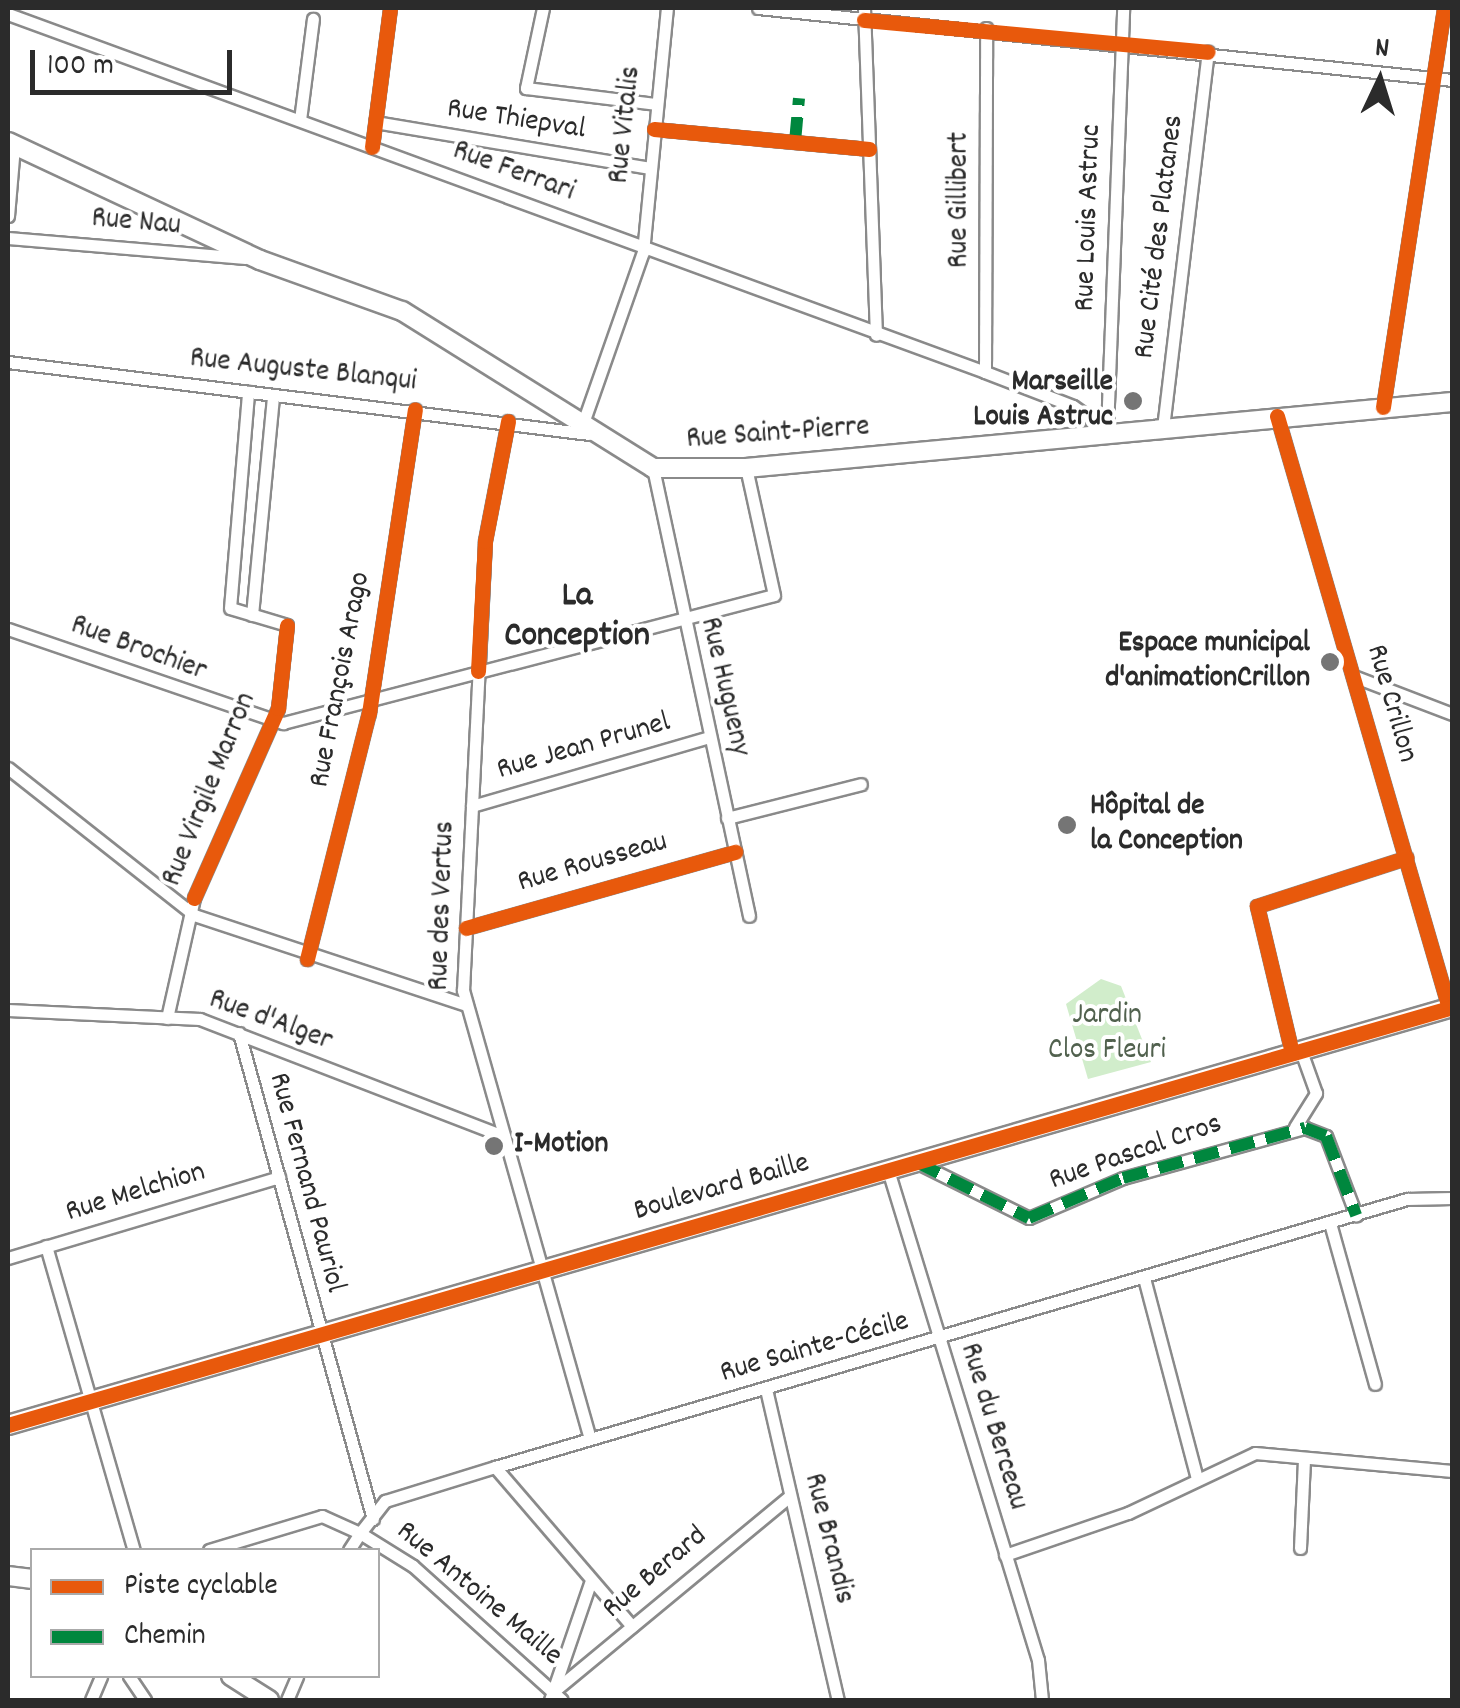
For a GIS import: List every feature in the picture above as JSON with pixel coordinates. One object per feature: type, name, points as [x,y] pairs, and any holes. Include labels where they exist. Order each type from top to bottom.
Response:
[{"type":"street","points":[[372,147],[390,8]]},
{"type":"street","points":[[544,8],[526,88],[656,104]]},
{"type":"street","name":"Rue Vitalis","points":[[588,429],[643,248],[667,8]]},
{"type":"street","points":[[758,8],[864,14],[1452,80]]},
{"type":"street","name":"Rue Louis Astruc","points":[[1107,430],[1123,8]]},
{"type":"street","points":[[1383,407],[1444,8]]},
{"type":"street","name":"Rue Ferrari","points":[[8,14],[985,372],[1073,406],[1107,430]]},
{"type":"street","points":[[864,14],[876,335]]},
{"type":"street","points":[[300,120],[313,19]]},
{"type":"street","name":"Rue Gillibert","points":[[985,372],[986,28]]},
{"type":"street","name":"Rue Cité des Platanes","points":[[1163,428],[1208,52]]},
{"type":"street","name":"Rue Thiepval","points":[[375,122],[650,168]]},
{"type":"street","points":[[654,129],[869,150]]},
{"type":"street","points":[[8,216],[11,144]]},
{"type":"street","name":"Rue Saint-Pierre","points":[[11,144],[260,260],[402,310],[653,468],[746,468],[1107,430],[1452,402]]},
{"type":"street","name":"Rue Nau","points":[[8,238],[260,260]]},
{"type":"street","name":"Rue Auguste Blanqui","points":[[8,362],[273,396],[588,429]]},
{"type":"street","points":[[248,392],[230,608],[252,615],[273,396]]},
{"type":"street","name":"Rue François Arago","points":[[307,958],[371,700],[415,408]]},
{"type":"street","name":"Rue Crillon","points":[[1277,416],[1451,1008]]},
{"type":"street","name":"Rue des Vertus","points":[[508,421],[485,541],[466,928],[466,1005],[590,1438]]},
{"type":"street","name":"Rue Hugueny","points":[[653,468],[749,916]]},
{"type":"street","points":[[271,724],[774,595],[746,468]]},
{"type":"street","name":"Rue Virgile Marron","points":[[167,1018],[194,916],[271,724],[287,625],[252,615]]},
{"type":"street","name":"Rue Brochier","points":[[8,629],[271,724]]},
{"type":"street","points":[[1353,676],[1452,714]]},
{"type":"street","name":"Rue Jean Prunel","points":[[472,806],[710,738]]},
{"type":"street","points":[[8,768],[194,916],[307,958],[466,1005]]},
{"type":"street","points":[[727,818],[862,784]]},
{"type":"street","name":"Rue Rousseau","points":[[466,928],[734,852]]},
{"type":"street","points":[[1356,1215],[1326,1136],[1295,1127],[1316,1092],[1297,1052],[1258,906],[1406,858]]},
{"type":"street","name":"Boulevard Baille","points":[[8,1425],[888,1170],[929,1169],[1297,1052],[1451,1008]]},
{"type":"street","name":"Rue d'Alger","points":[[8,1010],[167,1018],[239,1034],[504,1136]]},
{"type":"street","name":"Rue Fernand Pauriol","points":[[239,1034],[373,1518]]},
{"type":"street","name":"Rue Pascal Cros","points":[[929,1169],[1028,1218],[1107,1184],[1295,1127]]},
{"type":"street","name":"Rue du Berceau","points":[[888,1170],[1005,1554],[1042,1700]]},
{"type":"street","name":"Rue Melchion","points":[[8,1258],[278,1177]]},
{"type":"street","name":"Rue Sainte-Cécile","points":[[349,1548],[385,1500],[1356,1215],[1452,1198]]},
{"type":"street","points":[[1330,1223],[1375,1384]]},
{"type":"street","points":[[46,1246],[133,1548]]},
{"type":"street","points":[[1144,1278],[1197,1478]]},
{"type":"street","name":"Rue Brandis","points":[[766,1389],[838,1700]]},
{"type":"street","points":[[1005,1554],[1128,1513],[1255,1454],[1452,1472]]},
{"type":"street","points":[[1300,1548],[1304,1460]]},
{"type":"street","points":[[495,1467],[590,1582],[632,1626]]},
{"type":"street","name":"Rue Berard","points":[[555,1697],[632,1626],[790,1496]]},
{"type":"street","points":[[216,1548],[322,1516],[360,1533]]},
{"type":"street","name":"Rue Antoine Maille","points":[[360,1533],[413,1566],[555,1697]]},
{"type":"street","points":[[555,1697],[590,1582]]},
{"type":"street","points":[[130,1678],[145,1700]]},
{"type":"street","points":[[235,1678],[270,1700]]},
{"type":"green space","name":"Jardin Clos Fleuri","points":[[1101,979],[1121,986],[1151,1062],[1088,1079],[1066,1004]]},
{"type":"marked path","points":[[795,142],[799,98]]},
{"type":"marked path","points":[[916,1162],[1029,1218],[1123,1178],[1305,1128],[1326,1136],[1356,1215]]},
{"type":"cycle path","points":[[372,147],[390,8]]},
{"type":"cycle path","points":[[1383,407],[1444,8]]},
{"type":"cycle path","points":[[864,20],[1208,52]]},
{"type":"cycle path","points":[[654,129],[869,149]]},
{"type":"cycle path","points":[[307,959],[369,713],[415,409]]},
{"type":"cycle path","points":[[1277,416],[1449,1008]]},
{"type":"cycle path","points":[[478,671],[485,541],[508,421]]},
{"type":"cycle path","points":[[194,898],[278,708],[287,625]]},
{"type":"cycle path","points":[[466,928],[735,852]]},
{"type":"cycle path","points":[[1292,1053],[1257,906],[1406,858]]},
{"type":"cycle path","points":[[8,1425],[1452,1007]]},
{"type":"place","name":"Marseille Louis Astruc","points":[[1133,401]]},
{"type":"place","name":"Espace municipal d'animationCrillon","points":[[1330,662]]},
{"type":"place","name":"Hôpital de la Conception","points":[[1067,825]]},
{"type":"place","name":"I-Motion","points":[[494,1146]]},
{"type":"district","name":"La Conception","points":[[577,617]]}]
